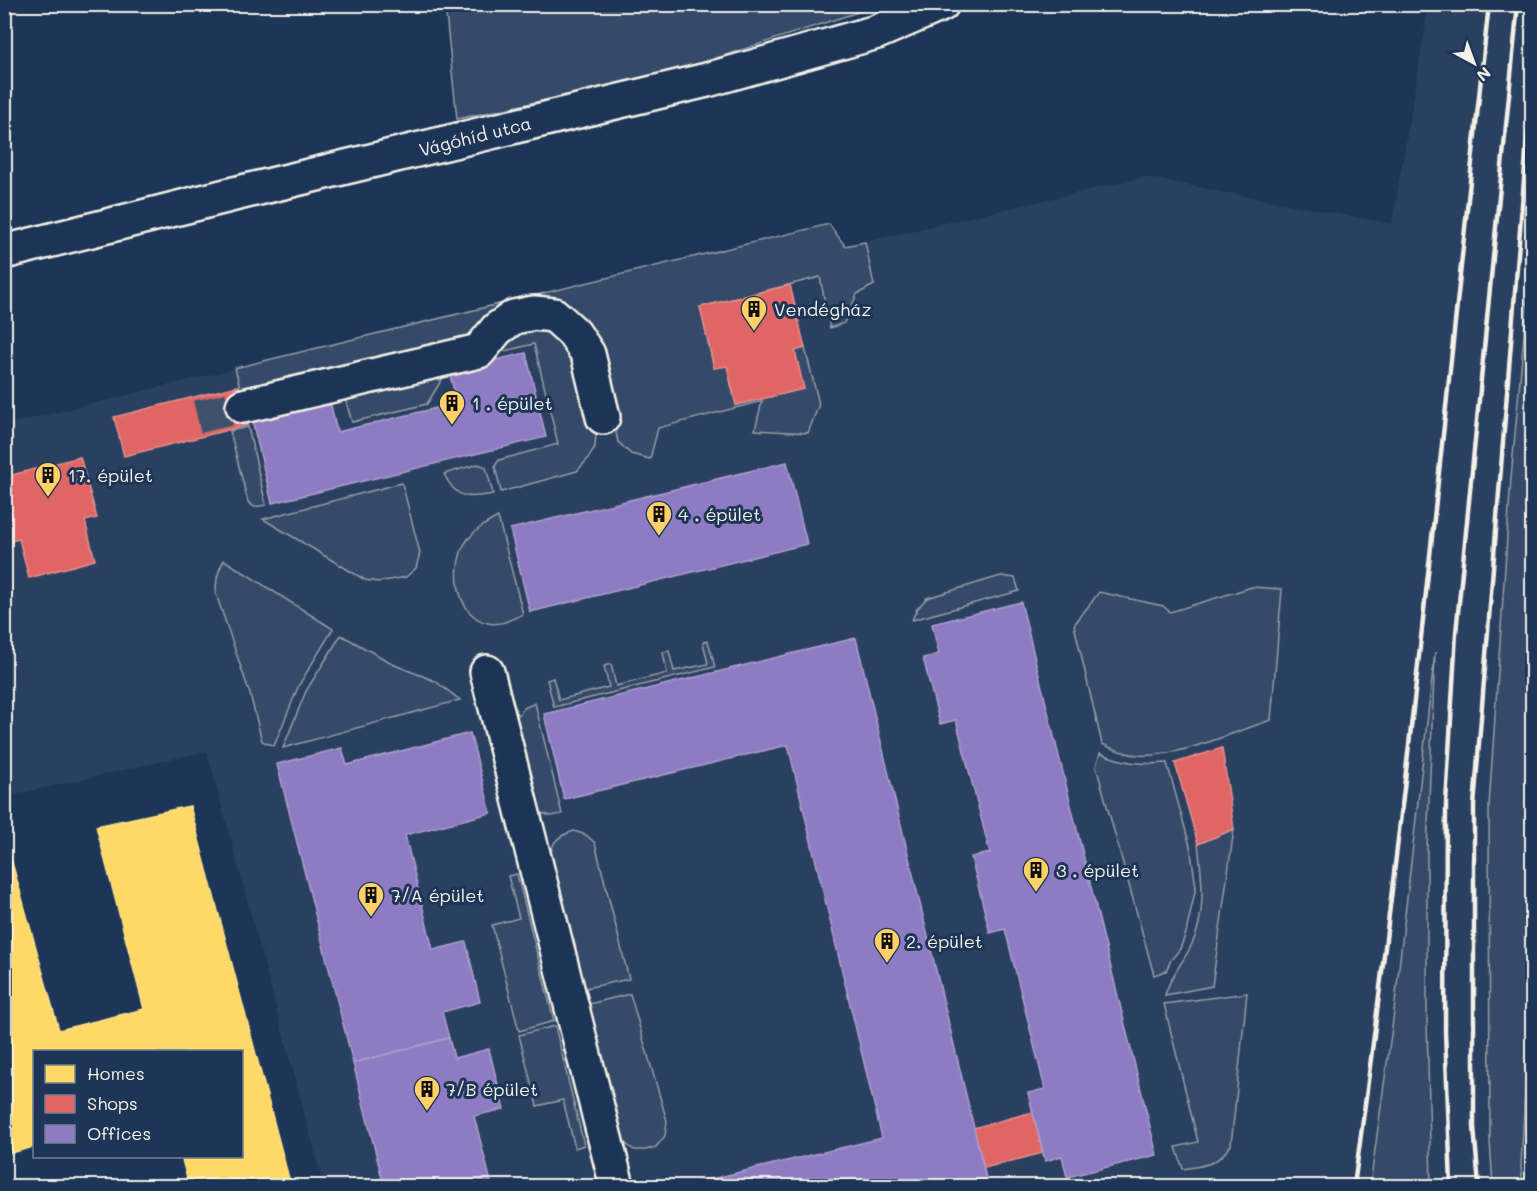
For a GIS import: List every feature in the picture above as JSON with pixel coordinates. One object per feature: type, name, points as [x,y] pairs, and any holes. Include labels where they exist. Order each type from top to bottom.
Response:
[{"type":"street","name":"Vágóhíd utca","points":[[4,252],[707,80],[877,32],[942,4]]},
{"type":"street","points":[[243,406],[479,351],[497,329],[514,317],[534,313],[554,315],[574,333],[588,354],[603,417]]},
{"type":"street","points":[[487,672],[617,1186]]},
{"type":"shaded area","points":[[445,5],[880,5],[667,74],[457,119]]},
{"type":"shaded area","points":[[1429,5],[1532,5],[1532,954],[1528,1033],[1532,1031],[1532,1186],[324,1186],[207,751],[5,797],[4,425],[829,224],[845,246],[1145,177],[1392,224]]},
{"type":"shaded area","points":[[829,224],[845,246],[865,242],[874,285],[857,294],[844,323],[830,328],[820,277],[700,307],[714,368],[727,366],[736,405],[803,389],[795,351],[805,348],[819,404],[808,433],[755,430],[762,401],[658,428],[650,459],[631,454],[618,442],[600,358],[560,307],[475,342],[242,396],[235,368]]},
{"type":"shaded area","points":[[1532,247],[1532,954],[1521,1167],[1523,1186],[1493,1186],[1490,1141],[1489,806],[1511,478]]},
{"type":"shaded area","points":[[549,324],[576,354],[596,434],[595,447],[577,471],[501,492],[495,466],[499,460],[558,444],[534,344],[491,354],[504,337]]},
{"type":"shaded area","points":[[445,374],[427,404],[352,422],[345,398]]},
{"type":"shaded area","points":[[248,427],[266,505],[254,507],[248,502],[230,431]]},
{"type":"shaded area","points":[[478,464],[486,467],[493,494],[469,496],[458,493],[444,474]]},
{"type":"shaded area","points":[[402,483],[420,553],[416,568],[406,577],[378,582],[365,580],[263,519]]},
{"type":"shaded area","points":[[498,517],[523,614],[506,622],[493,624],[477,618],[468,610],[458,587],[457,574],[462,549],[468,539],[478,529]]},
{"type":"shaded area","points":[[224,560],[333,629],[299,685],[274,746],[262,741],[250,694],[216,594],[217,577]]},
{"type":"shaded area","points":[[1001,576],[1015,578],[1019,591],[912,620],[917,609],[927,598]]},
{"type":"shaded area","points":[[1252,587],[1282,589],[1271,720],[1204,744],[1169,753],[1133,754],[1102,744],[1074,625],[1099,592],[1163,606],[1170,612]]},
{"type":"shaded area","points":[[341,635],[397,666],[435,681],[460,700],[283,748],[306,691]]},
{"type":"shaded area","points":[[708,641],[715,667],[554,707],[547,680],[553,678],[559,700],[609,687],[604,666],[611,664],[616,686],[667,673],[663,652],[669,651],[674,671],[708,664],[703,642]]},
{"type":"shaded area","points":[[1435,652],[1427,849],[1427,1022],[1431,1186],[1370,1186],[1393,1020]]},
{"type":"shaded area","points":[[535,703],[562,814],[551,816],[538,812],[515,719],[524,708]]},
{"type":"shaded area","points":[[1100,753],[1133,762],[1167,763],[1190,846],[1196,887],[1186,933],[1180,949],[1166,971],[1154,975],[1096,766]]},
{"type":"shaded area","points":[[1234,829],[1212,986],[1165,995],[1191,946],[1199,922],[1202,896],[1198,844]]},
{"type":"shaded area","points":[[574,831],[586,835],[595,843],[629,979],[581,989],[549,862],[551,850],[558,838]]},
{"type":"shaded area","points":[[517,874],[554,1021],[519,1031],[492,925],[519,918],[508,876]]},
{"type":"shaded area","points":[[1247,993],[1231,1145],[1215,1161],[1183,1169],[1176,1147],[1198,1142],[1164,1004]]},
{"type":"shaded area","points":[[630,994],[667,1121],[665,1136],[656,1147],[646,1150],[634,1150],[621,1140],[585,1005]]},
{"type":"shaded area","points":[[555,1026],[584,1145],[575,1148],[563,1100],[537,1106],[519,1035]]},
{"type":"building: Homes","points":[[190,806],[291,1186],[189,1186],[182,1158],[243,1158],[243,1050],[33,1050],[33,1147],[4,1155],[4,856],[10,855],[59,1030],[144,1009],[96,826]]},
{"type":"building: Shops","name":"Vendégház","points":[[790,285],[805,348],[795,351],[804,389],[736,405],[727,366],[714,368],[700,307]]},
{"type":"building: Shops","points":[[238,386],[248,425],[124,456],[114,417]]},
{"type":"building: Shops","name":"17. épület","points":[[80,457],[97,518],[85,521],[95,560],[29,578],[19,539],[7,542],[4,534],[4,477]]},
{"type":"building: Shops","points":[[1222,748],[1234,829],[1198,844],[1175,763]]},
{"type":"building: Shops","points":[[1033,1112],[1043,1153],[984,1168],[973,1128]]},
{"type":"building: Offices","name":"1 . épület","points":[[526,353],[546,437],[272,503],[252,420],[330,401],[337,432],[457,403],[449,371]]},
{"type":"building: Offices","name":"4 . épület","points":[[787,462],[807,544],[530,612],[510,529]]},
{"type":"building: Offices","name":"3 . épület","points":[[1021,602],[1157,1155],[1067,1177],[1062,1156],[1045,1161],[1028,1093],[1045,1089],[1005,929],[990,933],[971,857],[990,853],[956,720],[940,724],[923,658],[939,654],[932,624]]},
{"type":"building: Offices","name":"2. épület","points":[[856,638],[988,1186],[682,1186],[882,1138],[788,745],[564,799],[544,714]]},
{"type":"building: Offices","name":"7/A épület","points":[[470,733],[491,813],[405,835],[433,950],[466,942],[480,1002],[442,1012],[449,1038],[353,1063],[277,764],[342,748],[347,765]]},
{"type":"building: Offices","name":"7/B épület","points":[[449,1038],[454,1058],[489,1049],[504,1109],[474,1116],[492,1186],[384,1186],[353,1063]]},
{"type":"tunnel","points":[[197,417],[243,406]]},
{"type":"railway","points":[[1354,1186],[1409,744],[1489,4]]},
{"type":"railway","points":[[1451,1186],[1445,1031],[1446,804],[1456,633],[1518,4]]},
{"type":"railway","points":[[1479,1186],[1474,1127],[1474,806],[1532,94]]},
{"type":"place","name":"Vendégház","points":[[754,332]]},
{"type":"place","name":"1 . épület","points":[[452,426]]},
{"type":"place","name":"17. épület","points":[[48,498]]},
{"type":"place","name":"4 . épület","points":[[659,537]]},
{"type":"place","name":"3 . épület","points":[[1036,893]]},
{"type":"place","name":"7/A épület","points":[[371,918]]},
{"type":"place","name":"2. épület","points":[[887,964]]},
{"type":"place","name":"7/B épület","points":[[427,1112]]}]
